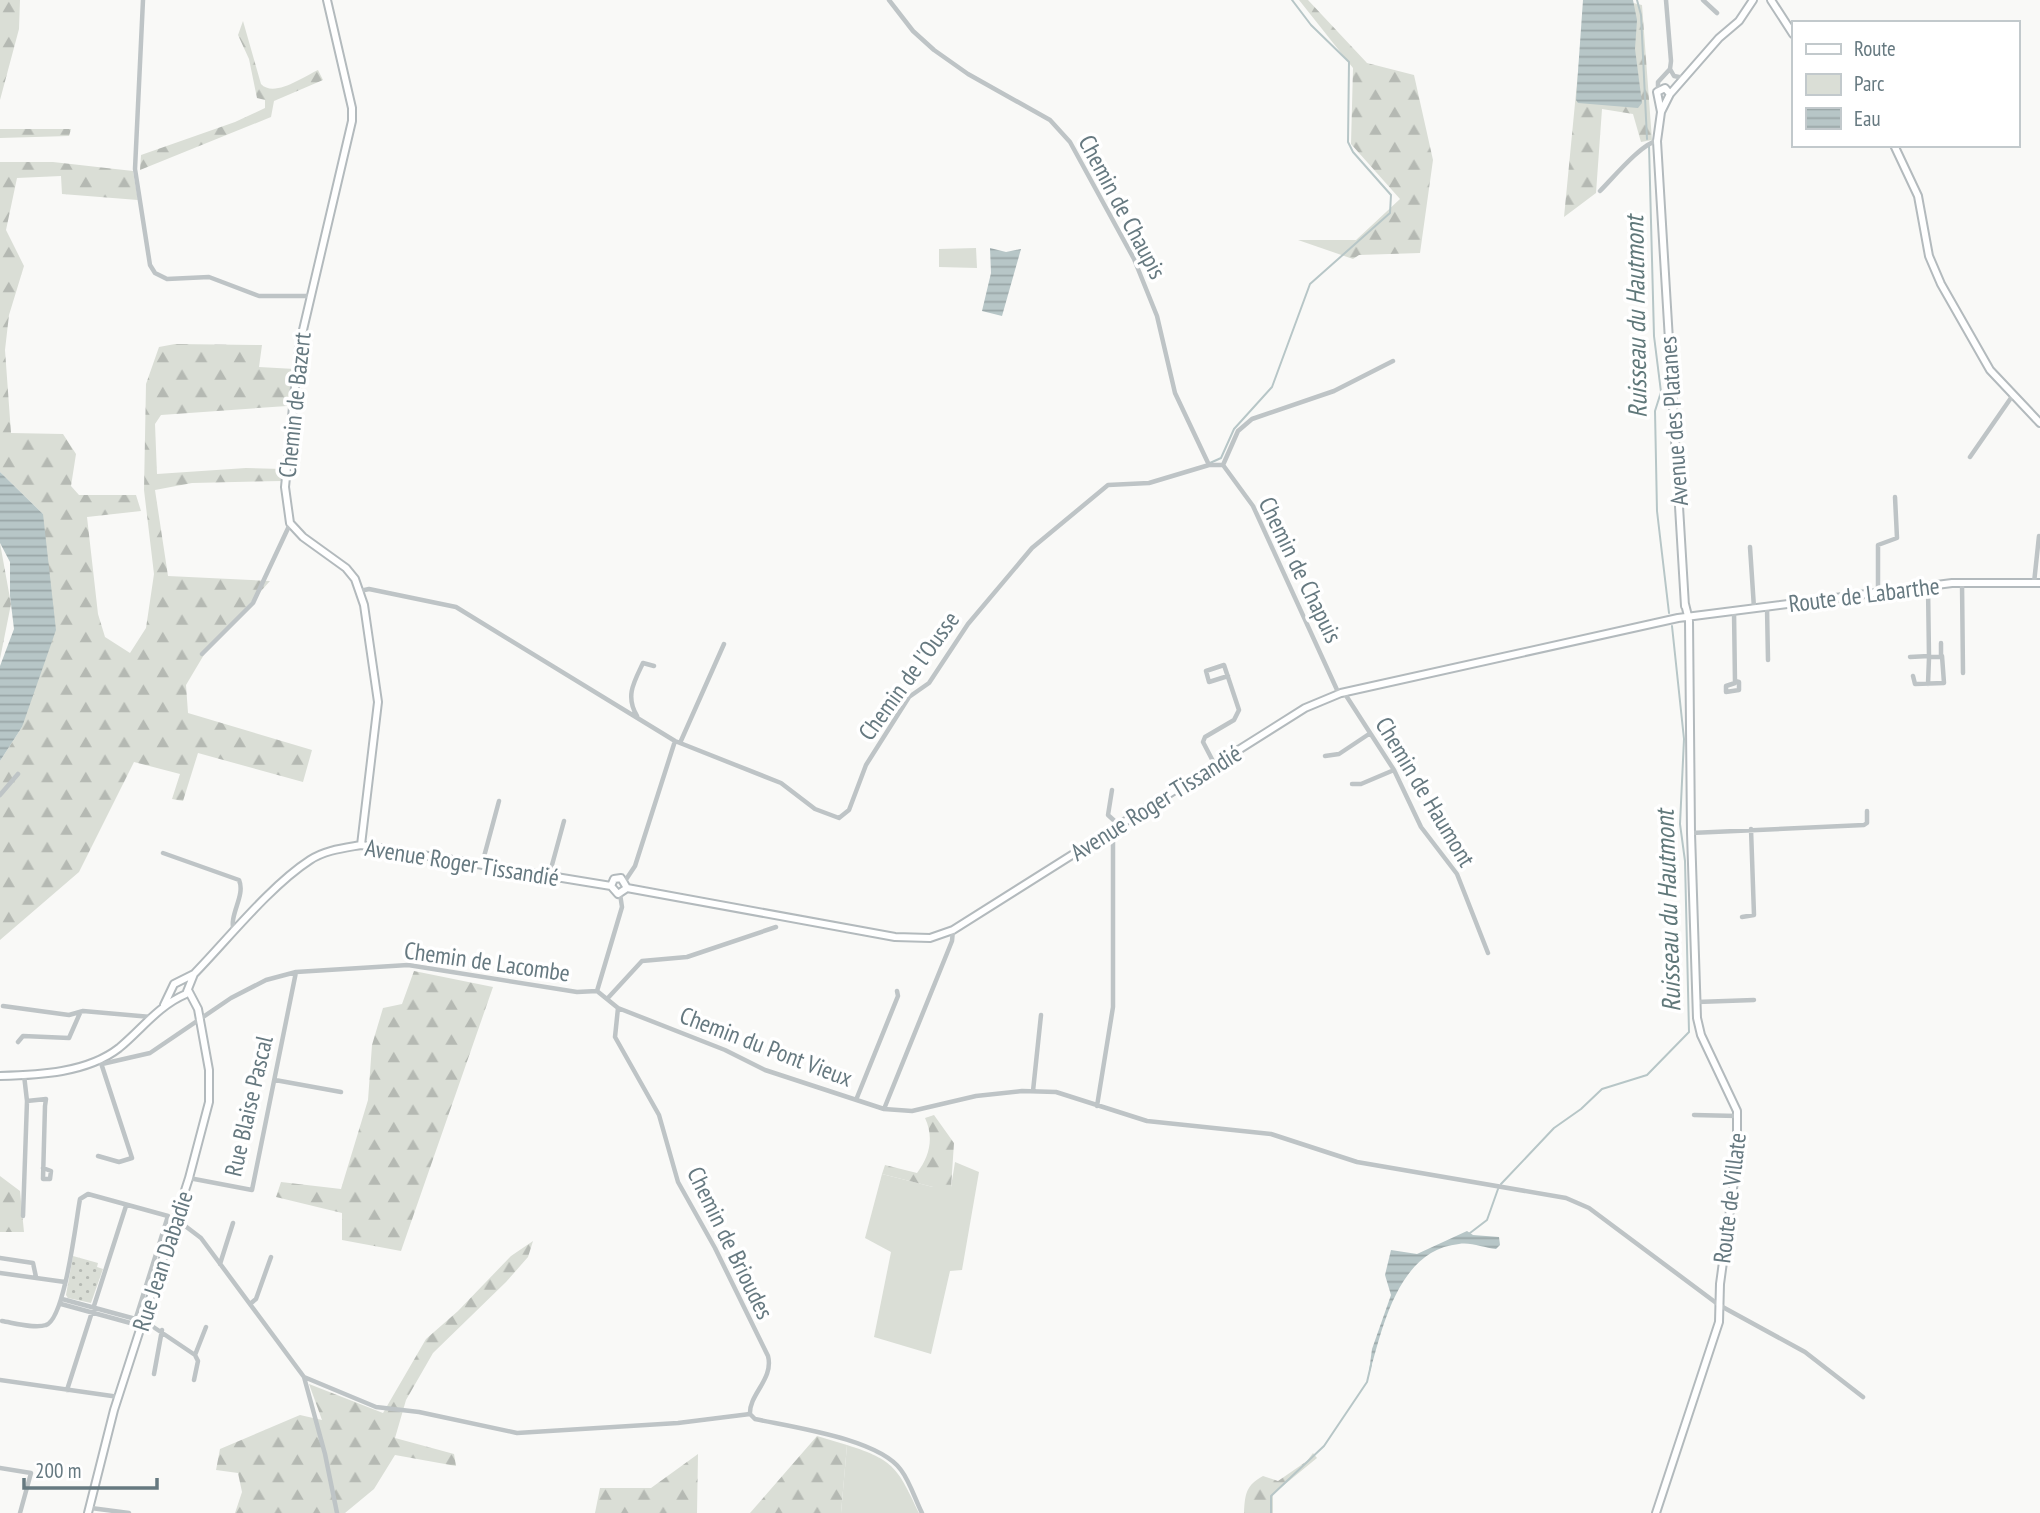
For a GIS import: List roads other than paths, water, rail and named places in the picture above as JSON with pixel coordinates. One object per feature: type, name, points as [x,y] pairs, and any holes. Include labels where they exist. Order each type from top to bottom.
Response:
[{"type":"street","points":[[143,0],[135,169],[150,265],[160,277],[209,277],[224,280],[259,296],[310,296]]},
{"type":"street","name":"Chemin de Bazert","points":[[290,523],[286,463],[299,347],[352,121],[352,108],[327,0]]},
{"type":"street","name":"Chemin de Chaupis","points":[[889,0],[914,31],[934,50],[968,74],[1050,120],[1070,142],[1134,258],[1157,317],[1175,393],[1209,465]]},
{"type":"street","points":[[1666,0],[1670,69],[1674,76],[1685,78]]},
{"type":"street","points":[[1703,0],[1717,13]]},
{"type":"street","points":[[1670,69],[1665,74],[1665,91],[1685,78],[1719,38],[1740,21],[1754,0]]},
{"type":"street","points":[[1771,0],[1792,32]]},
{"type":"street","name":"Avenue des Platanes","points":[[1665,91],[1658,100],[1661,112],[1657,141],[1685,617]]},
{"type":"street","name":"Avenue des Platanes","points":[[1661,112],[1667,102],[1665,91]]},
{"type":"street","points":[[1658,100],[1667,102]]},
{"type":"street","points":[[1600,191],[1627,166],[1644,145],[1657,141]]},
{"type":"street","points":[[1895,147],[1918,195],[1929,256],[1936,274],[1985,362],[2040,422]]},
{"type":"street","points":[[1223,465],[1234,438],[1248,422],[1334,391],[1393,361]]},
{"type":"street","points":[[1970,457],[2013,395]]},
{"type":"street","name":"Chemin de l'Ousse","points":[[360,591],[369,589],[456,607],[678,742],[781,783],[815,810],[838,818],[849,810],[866,765],[909,697],[929,683],[968,624],[1032,548],[1108,485],[1149,483],[1209,465],[1223,465]]},
{"type":"street","name":"Chemin de Chapuis","points":[[1223,465],[1252,506],[1340,693]]},
{"type":"street","points":[[1878,593],[1878,545],[1897,538],[1895,497]]},
{"type":"street","points":[[202,654],[253,603],[290,523],[303,537],[334,558],[353,577],[360,591],[377,702],[361,845]]},
{"type":"street","points":[[2037,583],[2039,536]]},
{"type":"street","points":[[1750,547],[1754,608]]},
{"type":"street","name":"Chemin de l'Ousse","points":[[353,577],[369,589]]},
{"type":"street","points":[[1962,583],[1963,673]]},
{"type":"street","name":"Route de Labarthe","points":[[1685,617],[1928,586],[2037,583]]},
{"type":"street","points":[[1928,586],[1928,684]]},
{"type":"street","points":[[1767,607],[1768,660]]},
{"type":"street","points":[[1734,611],[1735,681]]},
{"type":"street","name":"Avenue Roger Tissandié","points":[[626,884],[908,940],[930,938],[953,930],[1305,708],[1340,693],[1685,617]]},
{"type":"street","name":"Route de Villate","points":[[1656,1513],[1715,1338],[1737,1159],[1738,1116],[1732,1097],[1701,1035],[1696,1002],[1685,617]]},
{"type":"street","points":[[1913,676],[1914,684],[1945,682],[1941,643]]},
{"type":"street","points":[[618,1008],[597,990],[622,907],[620,894],[638,859],[678,742],[724,644]]},
{"type":"street","points":[[1910,657],[1942,656]]},
{"type":"street","points":[[638,718],[630,704],[631,690],[643,663],[654,666]]},
{"type":"street","points":[[1215,765],[1203,742],[1234,720],[1239,710],[1228,676],[1224,665],[1206,671],[1209,682],[1228,676]]},
{"type":"street","name":"Chemin de Haumont","points":[[1340,693],[1345,694],[1394,770],[1421,827],[1457,874],[1488,953]]},
{"type":"street","points":[[1325,757],[1339,754],[1369,734]]},
{"type":"street","points":[[1352,784],[1361,784],[1394,770]]},
{"type":"street","points":[[0,795],[18,774]]},
{"type":"street","points":[[1112,790],[1108,815],[1120,826]]},
{"type":"street","points":[[482,864],[499,802]]},
{"type":"street","points":[[1691,833],[1864,825],[1867,823],[1867,811]]},
{"type":"street","points":[[549,876],[564,821]]},
{"type":"street","points":[[1742,917],[1755,915],[1751,829]]},
{"type":"street","points":[[1097,1106],[1113,1007],[1111,832]]},
{"type":"street","name":"Avenue Roger Tissandié","points":[[173,989],[176,982],[194,974],[310,859],[327,852],[361,845],[611,886]]},
{"type":"street","points":[[163,853],[239,880],[242,888],[231,923],[234,933]]},
{"type":"street","points":[[620,894],[614,892],[611,886],[617,878],[626,884]]},
{"type":"street","points":[[607,999],[642,961],[687,957],[776,927]]},
{"type":"street","points":[[884,1109],[952,941],[953,930]]},
{"type":"street","name":"Chemin de Lacombe","points":[[100,1062],[150,1053],[231,998],[266,980],[296,972],[408,965],[577,992],[597,990]]},
{"type":"street","name":"Rue Blaise Pascal","points":[[190,1178],[252,1190],[296,972]]},
{"type":"street","name":"Avenue Roger Tissandié","points":[[185,992],[194,974]]},
{"type":"street","points":[[181,981],[185,992]]},
{"type":"street","points":[[164,1005],[173,989],[185,992]]},
{"type":"street","points":[[856,1101],[898,996],[897,991]]},
{"type":"street","points":[[0,1076],[24,1076],[100,1062],[164,1005],[185,992]]},
{"type":"street","name":"Rue Jean Dabadie","points":[[89,1510],[139,1322],[190,1178],[209,1102],[209,1070],[200,1020],[196,1005],[185,992]]},
{"type":"street","points":[[1696,1002],[1754,1000]]},
{"type":"street","points":[[3,1006],[69,1015],[80,1012],[151,1017]]},
{"type":"street","name":"Chemin du Pont Vieux","points":[[618,1008],[725,1050],[765,1070],[884,1109],[912,1111],[976,1096],[1033,1091],[1056,1092],[1147,1121],[1271,1134],[1357,1162],[1566,1198],[1589,1208],[1719,1305]]},
{"type":"street","name":"Chemin de Brioudes","points":[[618,1008],[615,1037],[659,1115],[678,1182],[715,1248],[768,1356],[769,1370],[751,1405],[750,1415]]},
{"type":"street","points":[[18,1042],[23,1036],[69,1038],[80,1012]]},
{"type":"street","points":[[1033,1091],[1041,1015]]},
{"type":"street","points":[[98,1156],[119,1162],[132,1158],[100,1062]]},
{"type":"street","points":[[23,1216],[27,1101],[24,1076]]},
{"type":"street","points":[[275,1080],[341,1092]]},
{"type":"street","points":[[27,1101],[46,1099],[43,1168]]},
{"type":"street","points":[[1694,1115],[1738,1116]]},
{"type":"street","points":[[2,1321],[44,1326],[52,1322],[61,1302],[80,1199],[88,1194],[168,1216],[139,1322]]},
{"type":"street","points":[[67,1390],[126,1206]]},
{"type":"street","points":[[176,1219],[201,1238],[304,1377],[325,1454],[337,1513]]},
{"type":"street","points":[[220,1265],[233,1223]]},
{"type":"street","points":[[250,1304],[256,1298],[271,1257]]},
{"type":"street","points":[[0,1258],[33,1263],[36,1278]]},
{"type":"street","points":[[0,1273],[65,1282]]},
{"type":"street","points":[[61,1302],[139,1322],[162,1331],[195,1354],[198,1361],[194,1380]]},
{"type":"street","points":[[1719,1305],[1805,1352],[1863,1397]]},
{"type":"street","points":[[195,1354],[206,1326]]},
{"type":"street","points":[[154,1374],[162,1331]]},
{"type":"street","points":[[304,1377],[376,1407],[419,1412],[506,1433],[679,1423],[750,1415],[755,1419],[879,1452],[901,1470],[922,1513]]},
{"type":"street","points":[[0,1380],[119,1396]]},
{"type":"street","points":[[0,1468],[32,1473],[20,1513]]},
{"type":"street","points":[[89,1510],[129,1513]]},
{"type":"water","points":[[1583,0],[1633,0],[1637,20],[1635,49],[1642,103],[1638,108],[1578,103],[1576,100]]},
{"type":"water","points":[[990,248],[1006,252],[1021,249],[1002,316],[982,311],[991,273]]},
{"type":"water","points":[[0,472],[43,514],[56,630],[22,727],[0,761],[0,666],[14,629],[10,562],[0,543]]},
{"type":"water","points":[[1467,1231],[1473,1235],[1499,1237],[1500,1245],[1496,1249],[1459,1244],[1438,1250],[1421,1261],[1407,1276],[1396,1295],[1379,1338],[1368,1379],[1372,1349],[1391,1295],[1385,1275],[1391,1250],[1417,1254]]},
{"type":"waterway","points":[[1210,463],[1221,458],[1234,429],[1272,387],[1310,284],[1390,213],[1391,195],[1353,152],[1348,142],[1349,62],[1311,25],[1292,0]]},
{"type":"waterway","name":"Ruisseau du Hautmont","points":[[1637,0],[1641,15],[1647,139]]},
{"type":"waterway","name":"Ruisseau du Hautmont","points":[[1649,145],[1654,336],[1661,392],[1655,411],[1657,511],[1669,613]]},
{"type":"waterway","name":"Ruisseau du Hautmont","points":[[1501,1184],[1554,1128],[1581,1109],[1602,1089],[1647,1075],[1689,1032],[1685,861],[1680,824],[1684,739],[1672,626]]},
{"type":"waterway","name":"Ruisseau du Hautmont","points":[[1470,1233],[1487,1220],[1498,1189]]},
{"type":"waterway","name":"Ruisseau du Hautmont","points":[[1271,1513],[1271,1496],[1324,1446],[1367,1382],[1371,1365]]}]
